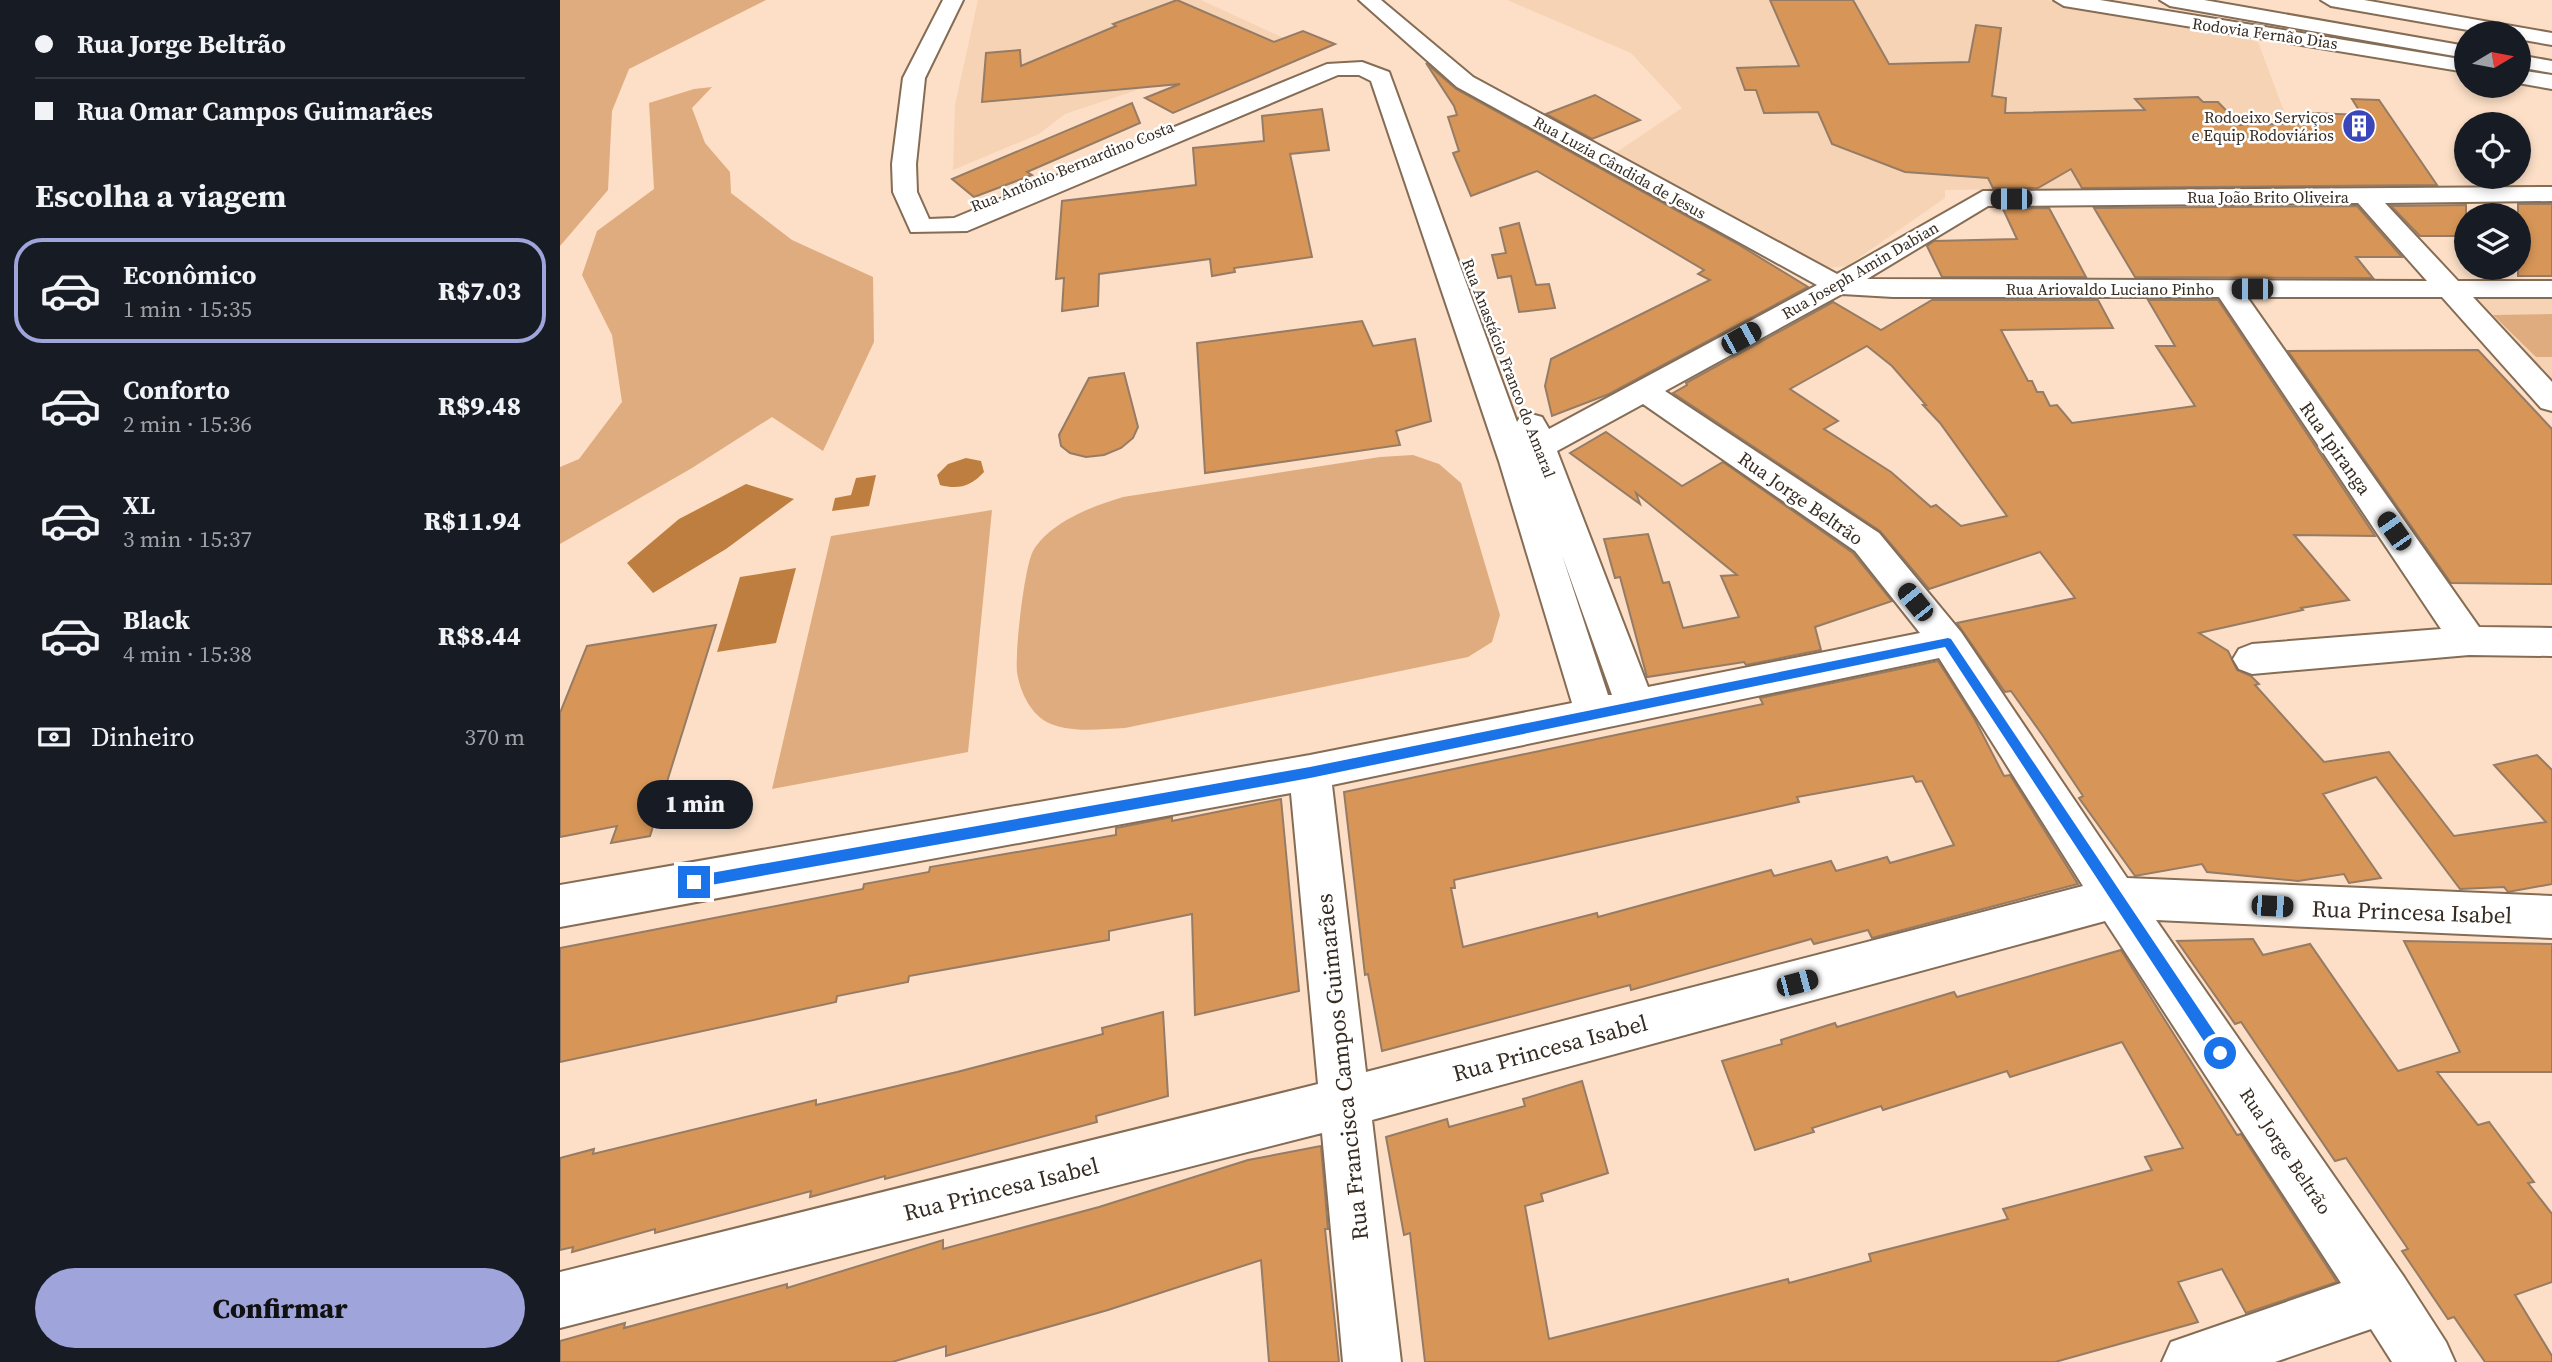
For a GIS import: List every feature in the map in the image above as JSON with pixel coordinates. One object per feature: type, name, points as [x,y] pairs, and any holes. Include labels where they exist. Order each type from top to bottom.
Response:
[{"type":"main road","name":"Rua Antônio Bernardino Costa","points":[[953,0],[914,78],[904,163],[905,192],[920,227],[958,226],[1131,147]]},
{"type":"main road","points":[[928,154],[936,75],[971,0]]},
{"type":"main road","name":"Rua Luzia Cândida de Jesus","points":[[1369,0],[1401,38],[1465,82],[1837,285]]},
{"type":"main road","name":"Rodovia Fernão Dias","points":[[2064,0],[2239,31],[2345,44],[2454,64]]},
{"type":"main road","points":[[2141,0],[2295,31],[2431,45]]},
{"type":"main road","name":"Rodovia Fernão Dias","points":[[2170,0],[2454,50]]},
{"type":"main road","name":"Rodovia Fernão Dias","points":[[2233,0],[2454,39]]},
{"type":"main road","points":[[2331,0],[2552,39]]},
{"type":"main road","points":[[2204,12],[2218,23],[2239,31]]},
{"type":"main road","points":[[2267,35],[2295,31]]},
{"type":"main road","points":[[2531,53],[2552,57]]},
{"type":"main road","name":"Rua Antônio Bernardino Costa","points":[[930,191],[930,203],[937,209],[950,212],[965,210],[1131,147],[1352,57]]},
{"type":"main road","name":"Rua Anastácio Franco do Amaral","points":[[1352,57],[1362,68],[1381,76],[1527,454],[1636,707]]},
{"type":"main road","points":[[2531,68],[2550,78]]},
{"type":"main road","points":[[2531,77],[2550,78]]},
{"type":"main road","name":"Rua João Brito Oliveira","points":[[1983,199],[2552,194]]},
{"type":"main road","points":[[2366,197],[2552,401]]},
{"type":"main road","name":"Rua Joseph Amin Dabian","points":[[1527,454],[1837,285],[1983,199]]},
{"type":"main road","name":"Rua Ariovaldo Luciano Pinho","points":[[1837,285],[1893,289],[2552,289]]},
{"type":"main road","name":"Rua Ipiranga","points":[[2227,289],[2469,641]]},
{"type":"main road","name":"Rua Jorge Beltrão","points":[[1644,391],[1867,542],[1948,642],[2115,898],[2426,1362]]},
{"type":"main road","name":"Rua Anastácio Franco do Amaral","points":[[1527,454],[1595,715]]},
{"type":"main road","points":[[2252,659],[2469,641],[2552,642]]},
{"type":"main road","points":[[560,905],[1310,772],[1948,642]]},
{"type":"main road","name":"Rua Francisca Campos Guimarães","points":[[1310,772],[1347,1102],[1372,1362]]},
{"type":"main road","name":"Rua Princesa Isabel","points":[[560,1300],[1347,1102],[2115,898],[2552,917]]},
{"type":"main road","points":[[2191,1362],[2384,1297]]},
{"type":"shaded area","points":[[560,0],[766,0],[629,69],[612,111],[608,190],[560,246]]},
{"type":"shaded area","points":[[978,0],[1201,0],[1288,40],[1065,114],[1039,134],[953,170],[955,105]]},
{"type":"shaded area","points":[[1507,0],[2047,0],[2217,31],[2258,42],[2312,186],[1945,190],[1945,198],[1847,266],[1826,268],[1614,154],[1682,108],[1631,53]]},
{"type":"shaded area","points":[[712,87],[692,108],[705,143],[730,172],[731,193],[792,240],[873,277],[874,342],[823,451],[772,417],[692,468],[560,544],[560,467],[579,459],[622,402],[612,335],[582,275],[597,231],[654,189],[649,103],[694,89]]},
{"type":"shaded area","points":[[2552,298],[2552,383],[2474,299]]},
{"type":"shaded area","points":[[2552,314],[2552,357],[2536,357],[2493,315]]},
{"type":"shaded area","points":[[1413,455],[1439,464],[1461,483],[1500,615],[1492,642],[1468,657],[1125,728],[1069,729],[1051,724],[1032,709],[1024,695],[1017,672],[1017,647],[1026,574],[1033,551],[1041,541],[1073,516],[1123,497],[1380,457]]},
{"type":"shaded area","points":[[966,458],[981,461],[984,472],[964,486],[940,485],[937,475],[948,464]]},
{"type":"shaded area","points":[[876,475],[869,506],[832,511],[835,498],[851,495],[856,478]]},
{"type":"shaded area","points":[[746,484],[794,499],[726,549],[653,593],[627,563],[679,519]]},
{"type":"shaded area","points":[[992,510],[968,752],[772,789],[831,536]]},
{"type":"shaded area","points":[[796,568],[776,643],[717,652],[740,577]]},
{"type":"building","points":[[1177,0],[1274,42],[1303,31],[1335,44],[1173,113],[1145,98],[1180,84],[982,102],[986,53],[1020,50],[1021,66],[1116,26],[1113,24]]},
{"type":"building","points":[[1770,0],[1853,0],[1889,64],[1969,62],[1976,25],[2001,28],[1992,96],[2006,98],[2005,113],[2145,110],[2135,99],[2198,97],[2203,102],[2218,102],[2240,125],[2320,123],[2314,113],[2362,115],[2352,99],[2379,100],[2437,185],[2082,188],[2071,169],[2038,188],[1993,188],[1988,178],[1905,172],[1832,144],[1818,112],[1764,113],[1756,90],[1745,90],[1737,68],[1799,66]]},
{"type":"building","points":[[1426,63],[1456,89],[1736,243],[1808,287],[1609,394],[1552,416],[1545,386],[1551,359],[1710,280],[1698,274],[1704,270],[1537,171],[1471,196],[1453,153],[1459,151],[1448,117],[1457,115],[1454,106]]},
{"type":"building","points":[[1595,95],[1640,120],[1592,139],[1546,114]]},
{"type":"building","points":[[1132,103],[1140,123],[1027,172],[1032,175],[974,197],[952,179]]},
{"type":"building","points":[[1322,109],[1329,150],[1290,154],[1312,257],[1234,268],[1235,272],[1212,276],[1210,259],[1099,274],[1098,306],[1062,311],[1064,278],[1056,279],[1062,201],[1196,185],[1193,148],[1264,141],[1262,116]]},
{"type":"building","points":[[2531,204],[2552,204],[2552,276],[2531,276]]},
{"type":"building","points":[[2454,205],[2454,236],[2420,236],[2391,206]]},
{"type":"building","points":[[2357,206],[2402,257],[2356,257],[2373,278],[2135,277],[2094,208]]},
{"type":"building","points":[[2049,208],[2086,277],[1942,277],[1927,246],[1934,241],[2017,239],[2003,209]]},
{"type":"building","points":[[1519,223],[1536,285],[1549,284],[1555,308],[1519,312],[1511,276],[1498,278],[1492,255],[1506,253],[1500,228]]},
{"type":"building","points":[[1932,300],[2098,300],[2113,328],[2001,330],[2028,381],[2032,381],[2037,392],[2043,392],[2050,406],[2057,405],[2072,423],[2195,406],[2156,346],[2175,346],[2148,300],[2218,300],[2375,536],[2294,535],[2349,600],[2301,608],[2303,610],[2199,633],[2228,651],[2237,670],[2251,676],[2259,684],[2255,685],[2324,762],[2389,752],[2454,836],[2546,822],[2494,765],[2537,755],[2552,770],[2552,884],[2508,892],[2504,887],[2460,889],[2376,777],[2323,794],[2381,878],[2349,883],[2344,874],[2298,881],[2207,872],[2202,864],[2135,876],[2079,798],[2083,796],[2043,736],[2011,691],[2005,692],[1957,623],[2075,598],[2040,552],[1929,589],[1880,531],[1673,393],[1687,385],[1686,383],[1833,302],[1881,330]],"holes":[[[1867,346],[1892,366],[1940,423],[2007,516],[1961,526],[1936,505],[1931,507],[1891,472],[1824,429],[1838,421],[1790,389]]]},
{"type":"building","points":[[1362,321],[1373,346],[1415,339],[1431,421],[1396,431],[1400,445],[1205,473],[1197,343]]},
{"type":"building","points":[[2478,350],[2552,429],[2552,584],[2451,583],[2288,351]]},
{"type":"building","points":[[1124,373],[1138,427],[1133,438],[1121,448],[1104,455],[1086,457],[1070,453],[1061,446],[1059,435],[1089,378]]},
{"type":"building","points":[[1606,432],[1682,486],[1723,462],[1853,553],[1892,601],[1815,627],[1821,650],[1746,665],[1744,662],[1647,677],[1620,577],[1615,578],[1604,539],[1648,534],[1663,583],[1669,582],[1683,628],[1739,617],[1721,576],[1737,575],[1636,493],[1640,504],[1570,453]]},
{"type":"building","points":[[716,625],[650,836],[611,843],[617,826],[560,837],[560,713],[587,646]]},
{"type":"building","points":[[1938,661],[1974,718],[2004,776],[2010,775],[2078,884],[1872,938],[1868,930],[1814,944],[1811,939],[1631,990],[1630,985],[1382,1051],[1368,974],[1365,975],[1344,792],[1763,704],[1760,698]],"holes":[[[1913,776],[1916,782],[1922,781],[1954,845],[1890,863],[1887,857],[1836,871],[1831,861],[1774,876],[1771,870],[1598,917],[1597,913],[1463,947],[1451,888],[1455,888],[1454,880],[1799,802],[1797,797]]]},
{"type":"building","points":[[1281,799],[1299,991],[1195,1015],[1192,914],[1109,931],[1109,940],[909,976],[908,982],[837,996],[836,1002],[560,1062],[560,948],[863,889],[864,884],[929,872],[930,867],[1116,835],[1116,828],[1172,817],[1172,821]]},
{"type":"building","points":[[2253,939],[2263,955],[2310,944],[2398,1071],[2460,1052],[2404,941],[2552,944],[2552,1072],[2437,1072],[2478,1125],[2489,1122],[2534,1182],[2528,1183],[2552,1214],[2552,1282],[2515,1295],[2552,1356],[2552,1362],[2485,1362],[2454,1317],[2448,1319],[2402,1251],[2408,1249],[2346,1158],[2335,1161],[2241,1022],[2235,1024],[2177,941]]},
{"type":"building","points":[[2121,950],[2237,1135],[2241,1134],[2337,1282],[2246,1313],[2222,1269],[2178,1282],[2198,1322],[2055,1362],[1425,1362],[1410,1233],[1404,1235],[1386,1137],[1447,1119],[1449,1127],[1525,1106],[1523,1099],[1582,1081],[1608,1173],[1541,1194],[1543,1201],[1525,1206],[1549,1339],[1788,1279],[1789,1283],[1871,1261],[1869,1254],[2008,1219],[2003,1209],[2152,1170],[2145,1157],[2183,1148],[2122,1042],[2010,1077],[2007,1071],[1883,1110],[1881,1106],[1812,1128],[1814,1132],[1755,1150],[1722,1061],[1782,1044],[1781,1040],[1835,1023],[1837,1027],[1954,992],[1957,997]]},
{"type":"building","points":[[1163,1012],[1168,1096],[1096,1116],[1097,1122],[885,1179],[885,1176],[810,1197],[811,1191],[655,1233],[655,1229],[572,1252],[573,1247],[560,1250],[560,1158],[594,1149],[593,1154],[816,1100],[816,1105],[957,1072],[1103,1034],[1102,1028]]},
{"type":"building","points":[[1321,1146],[1328,1229],[1325,1229],[1339,1362],[1269,1362],[1261,1260],[1108,1310],[946,1356],[946,1346],[892,1362],[560,1362],[560,1341],[625,1323],[624,1328],[787,1284],[787,1288],[943,1240],[943,1249],[1099,1207],[1248,1160]]},
{"type":"place","name":"Rodoeixo Serviços e Equip Rodoviários","points":[[2359,126]]},
{"type":"route","points":[[694,882],[1310,772],[1948,642],[2220,1053]]}]
